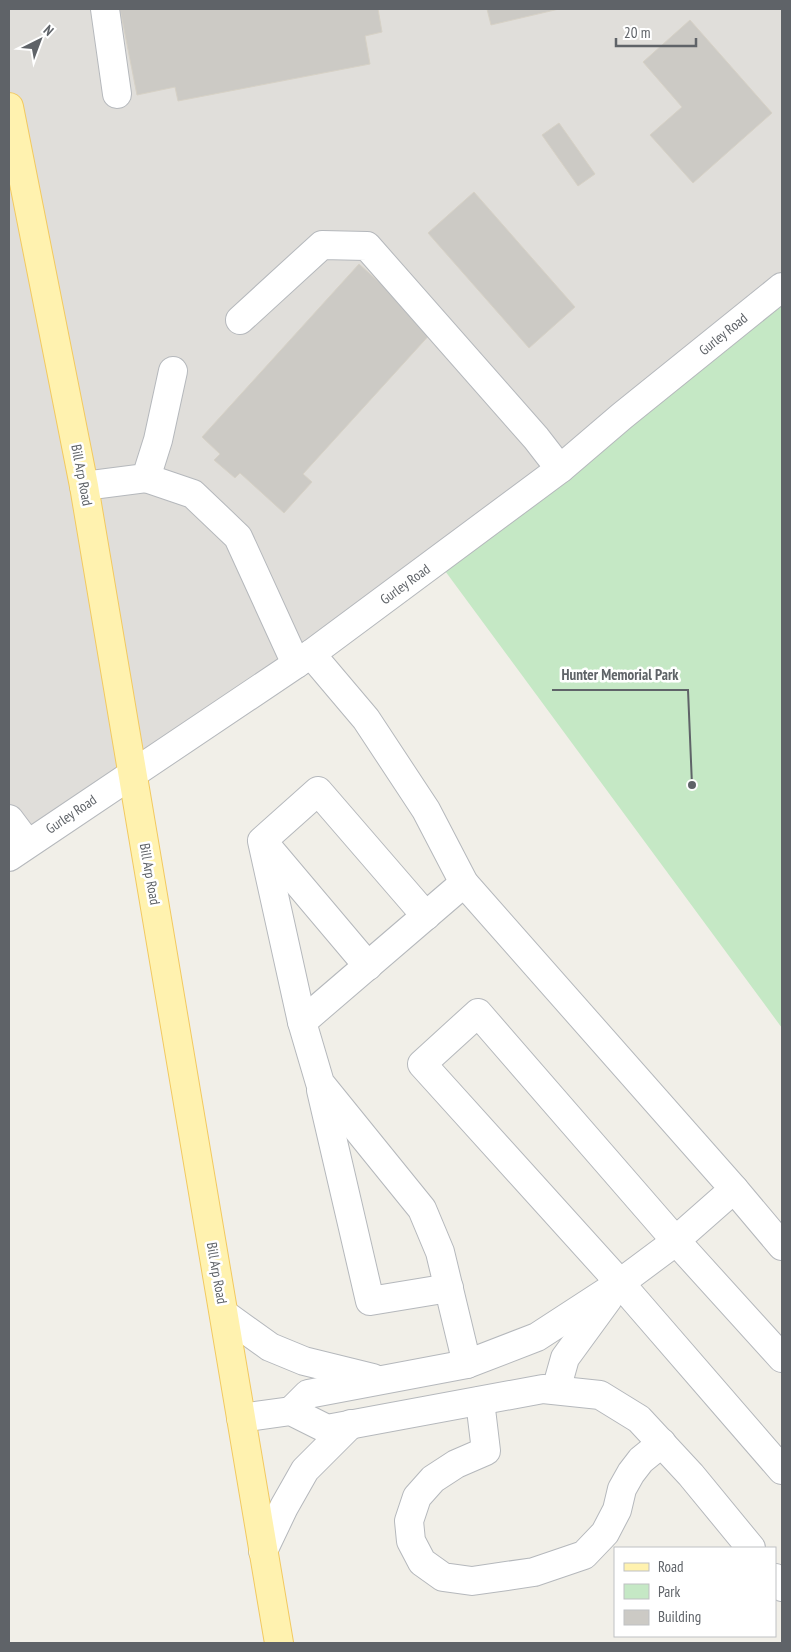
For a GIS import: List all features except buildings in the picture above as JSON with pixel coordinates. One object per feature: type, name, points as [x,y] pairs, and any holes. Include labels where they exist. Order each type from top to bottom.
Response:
[{"type":"main road","name":"Bill Arp Road","points":[[9,107],[84,486],[279,1643]]},
{"type":"street","points":[[105,9],[117,94]]},
{"type":"street","points":[[240,320],[322,245],[367,246],[536,438],[560,469]]},
{"type":"street","name":"Gurley Road","points":[[18,850],[304,659],[560,469],[782,287]]},
{"type":"street","points":[[146,478],[158,440],[173,371]]},
{"type":"street","points":[[84,486],[146,478],[193,494],[238,537],[304,659],[366,719],[426,810],[464,883],[782,1246]]},
{"type":"street","points":[[262,841],[318,791],[426,916]]},
{"type":"street","points":[[9,819],[18,850]]},
{"type":"street","points":[[262,841],[368,966]]},
{"type":"street","points":[[262,841],[302,1022],[320,1083],[370,1302],[449,1288]]},
{"type":"street","points":[[302,1022],[464,883]]},
{"type":"street","points":[[782,1358],[676,1240],[478,1013],[422,1064],[620,1283],[782,1470]]},
{"type":"street","points":[[320,1083],[422,1208],[440,1252],[467,1364]]},
{"type":"street","points":[[292,1411],[308,1394],[467,1364],[537,1337],[620,1283],[676,1240],[734,1189]]},
{"type":"street","points":[[556,1390],[566,1358],[620,1283]]},
{"type":"street","points":[[224,1314],[270,1347],[295,1358],[382,1380]]},
{"type":"street","points":[[241,1418],[292,1411],[327,1429],[544,1389],[600,1395],[639,1419],[691,1475],[750,1547]]},
{"type":"street","points":[[480,1401],[486,1451],[456,1464],[433,1479],[417,1497],[409,1521],[411,1541],[422,1562],[443,1577],[472,1581],[534,1572],[584,1555],[606,1533],[617,1510],[622,1489],[631,1473],[641,1460],[662,1443]]},
{"type":"street","points":[[264,1552],[284,1506],[305,1470],[351,1424]]},
{"type":"shaded area","points":[[9,9],[782,9],[782,294],[560,469],[9,857]]},
{"type":"green space","points":[[782,305],[782,1028],[437,560],[622,432]]},
{"type":"place","name":"Hunter Memorial Park","points":[[692,785]]}]
